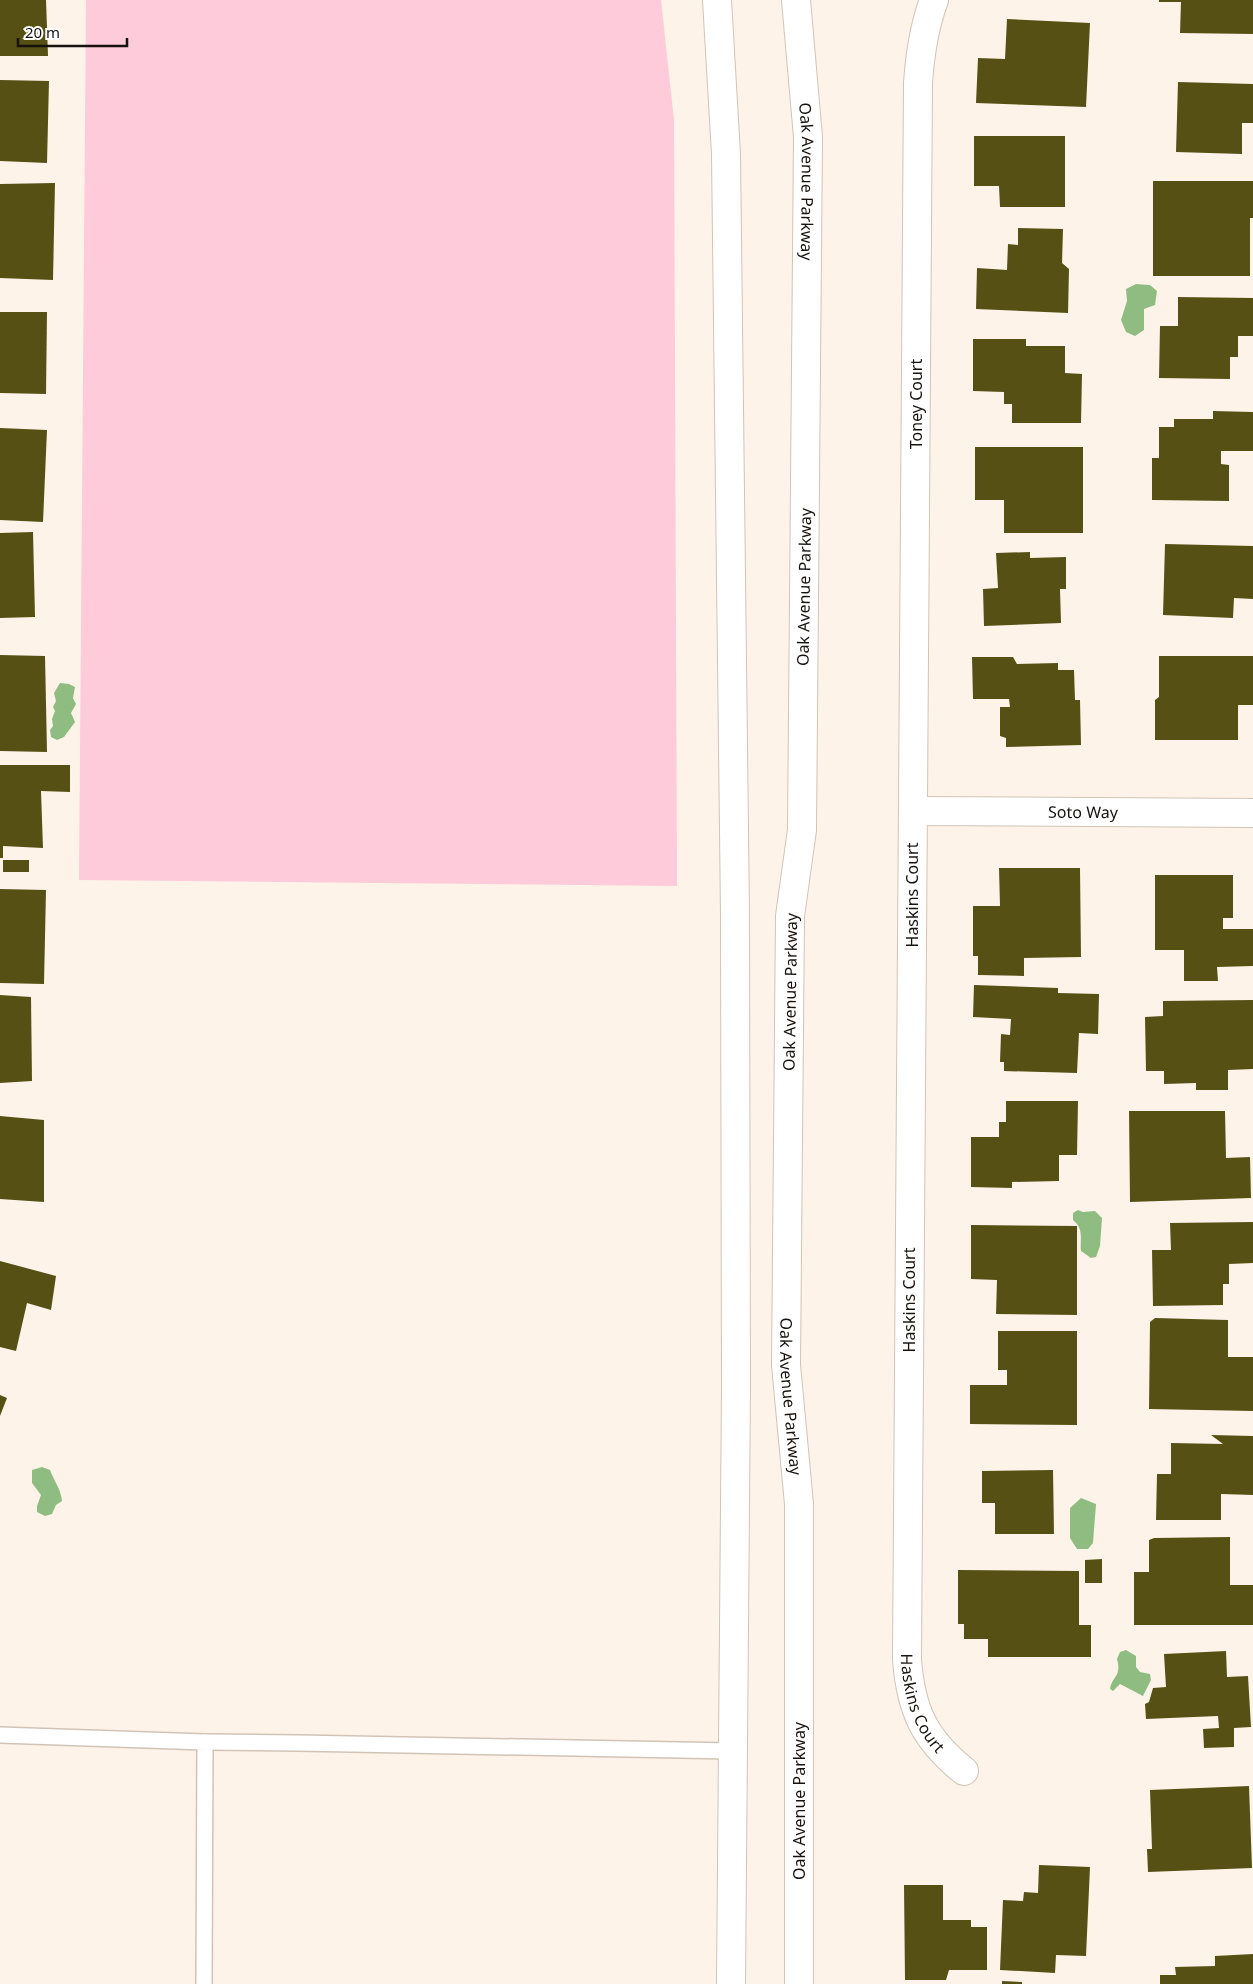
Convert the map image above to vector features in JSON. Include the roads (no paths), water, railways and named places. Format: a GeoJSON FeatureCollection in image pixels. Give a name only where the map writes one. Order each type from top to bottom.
{"type":"FeatureCollection","features":[{"type":"Feature","properties":{"kind":"street"},"geometry":{"type":"LineString","coordinates":[[718,0],[726,154],[735,914],[736,1388],[731,1984]]}},
{"type":"Feature","properties":{"kind":"street","name":"Oak Avenue Parkway"},"geometry":{"type":"LineString","coordinates":[[796,0],[808,138],[802,830],[790,916],[786,1366],[799,1504],[799,1984]]}},
{"type":"Feature","properties":{"kind":"street","name":"Toney Court"},"geometry":{"type":"LineString","coordinates":[[913,811],[918,83],[920,51],[927,19],[934,0]]}},
{"type":"Feature","properties":{"kind":"street","name":"Soto Way"},"geometry":{"type":"LineString","coordinates":[[913,811],[1253,813]]}},
{"type":"Feature","properties":{"kind":"street","name":"Haskins Court"},"geometry":{"type":"LineString","coordinates":[[913,811],[907,1660],[909,1688],[918,1714],[931,1738],[949,1759],[964,1771]]}},
{"type":"Feature","properties":{"kind":"lane"},"geometry":{"type":"LineString","coordinates":[[0,1735],[205,1742],[732,1751]]}},
{"type":"Feature","properties":{"kind":"lane"},"geometry":{"type":"LineString","coordinates":[[204,1984],[205,1742]]}}]}
